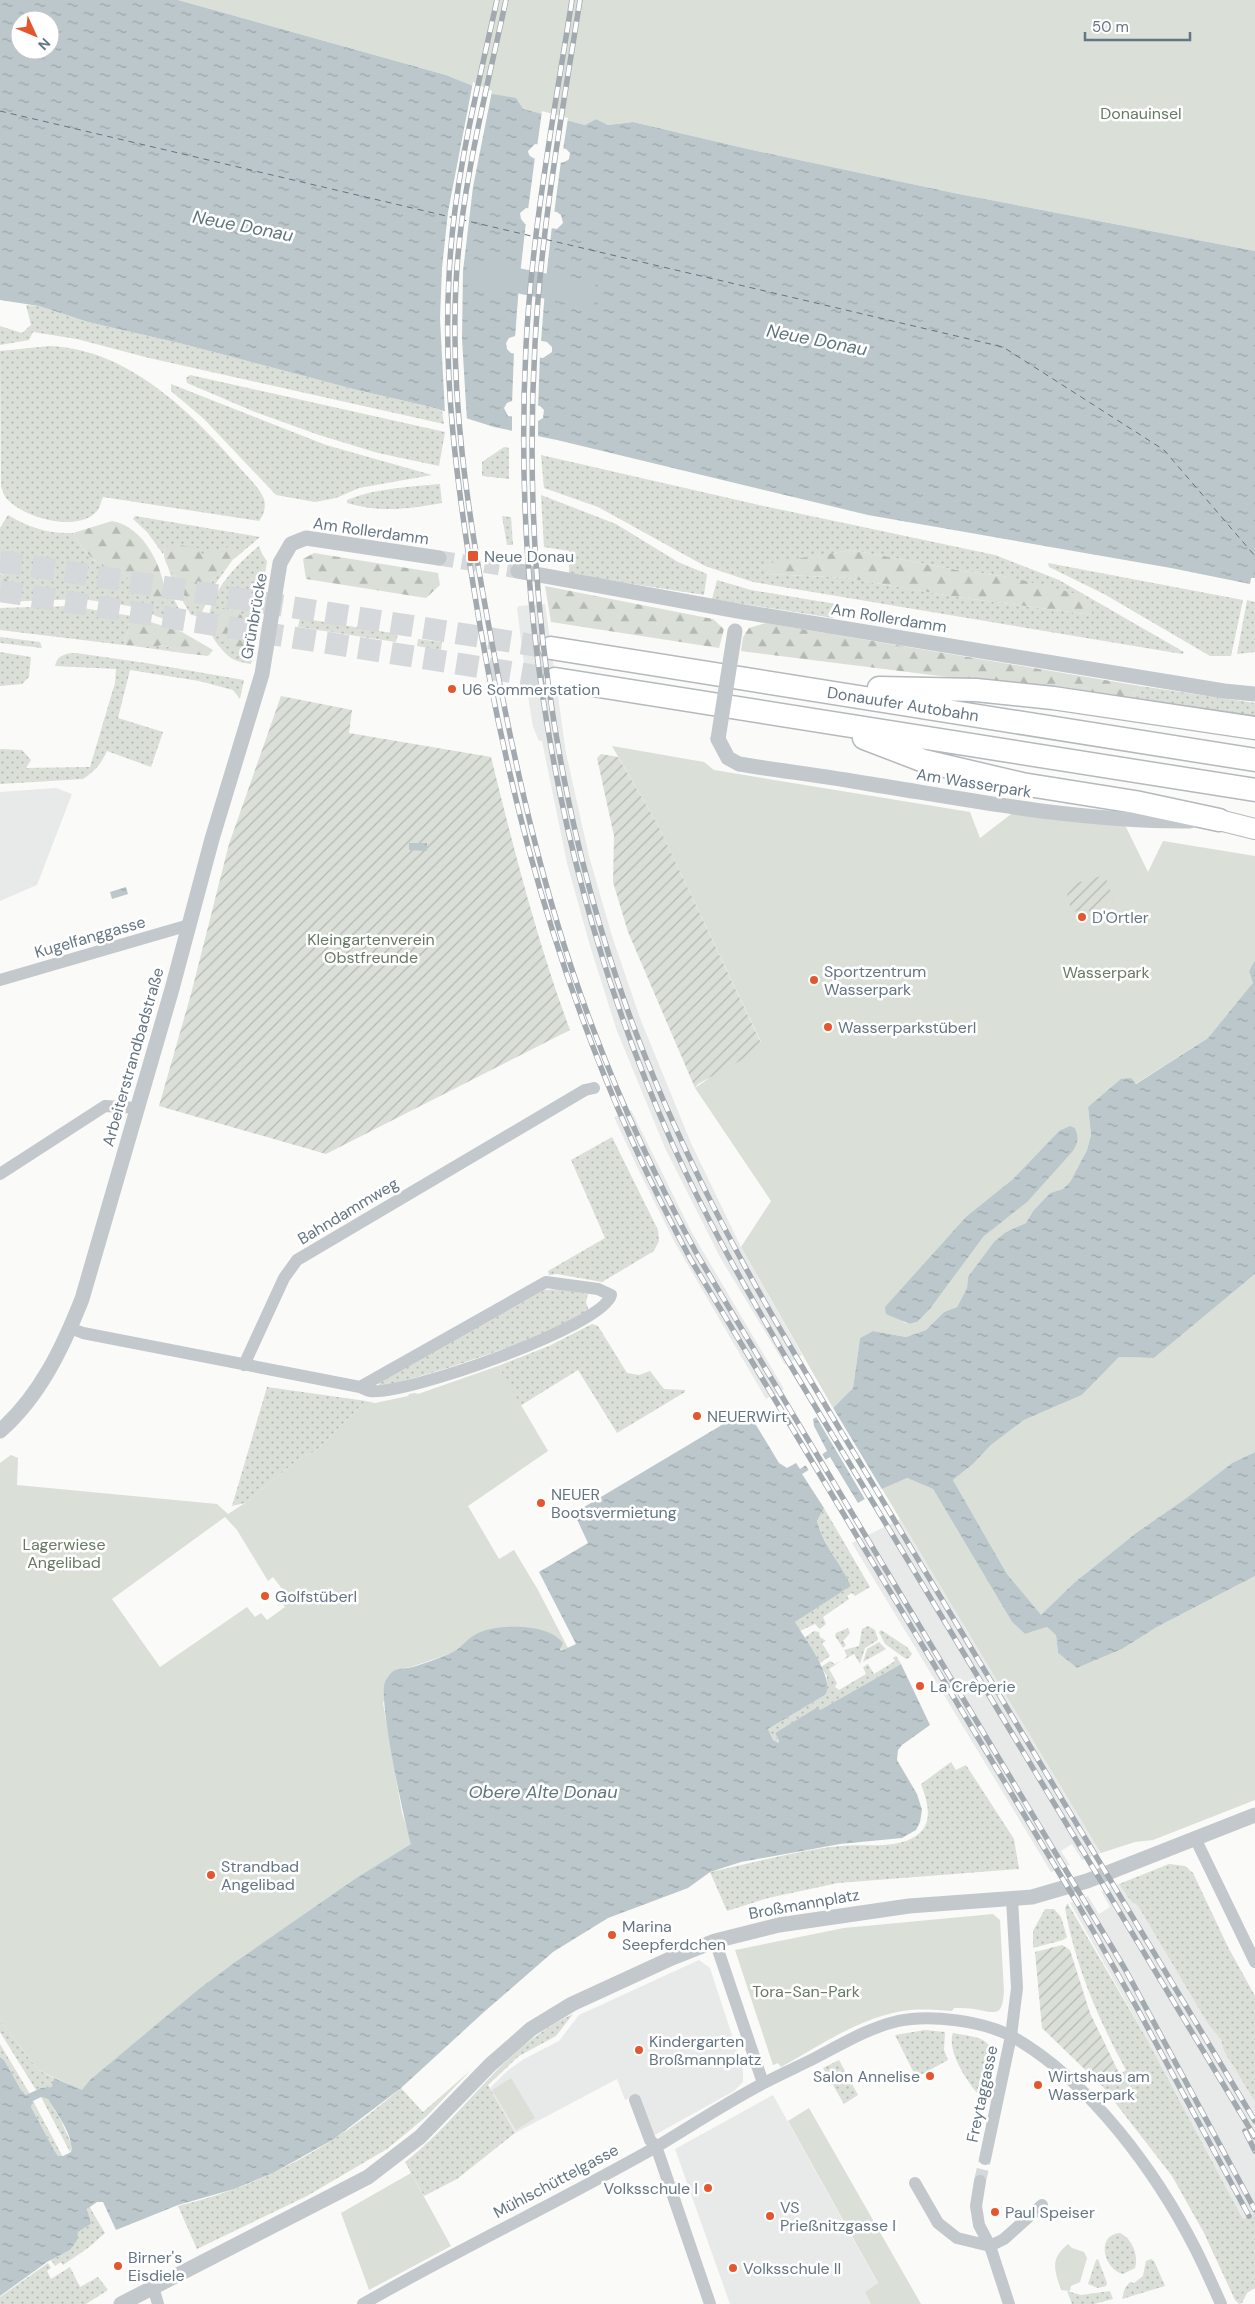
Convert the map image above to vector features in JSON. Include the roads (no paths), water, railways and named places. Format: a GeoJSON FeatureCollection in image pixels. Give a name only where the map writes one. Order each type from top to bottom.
{"type":"FeatureCollection","features":[{"type":"Feature","properties":{"kind":"highway","name":"Donauufer Autobahn"},"geometry":{"type":"LineString","coordinates":[[551,648],[1255,760]]}},
{"type":"Feature","properties":{"kind":"highway","name":"Donauufer Autobahn"},"geometry":{"type":"LineString","coordinates":[[555,679],[1255,790]]}},
{"type":"Feature","properties":{"kind":"highway"},"geometry":{"type":"LineString","coordinates":[[793,687],[976,690],[1129,708],[1255,728]]}},
{"type":"Feature","properties":{"kind":"highway"},"geometry":{"type":"LineString","coordinates":[[823,722],[924,761],[1022,784],[1135,802],[1219,820]]}},
{"type":"Feature","properties":{"kind":"main road"},"geometry":{"type":"LineString","coordinates":[[1219,820],[1255,829]]}},
{"type":"Feature","properties":{"kind":"street","name":"Am Rollerdamm"},"geometry":{"type":"LineString","coordinates":[[280,563],[291,544],[306,538],[438,558]]}},
{"type":"Feature","properties":{"kind":"street","name":"Grünbrücke"},"geometry":{"type":"LineString","coordinates":[[262,674],[280,563]]}},
{"type":"Feature","properties":{"kind":"street","name":"Am Rollerdamm"},"geometry":{"type":"LineString","coordinates":[[518,571],[738,611],[1214,689],[1255,694]]}},
{"type":"Feature","properties":{"kind":"street","name":"Am Wasserpark"},"geometry":{"type":"LineString","coordinates":[[738,611],[718,738],[728,758],[739,764],[868,783],[1000,806],[1124,821],[1219,820]]}},
{"type":"Feature","properties":{"kind":"street","name":"Arbeiterstrandbadstraße"},"geometry":{"type":"LineString","coordinates":[[0,1431],[27,1404],[44,1380],[82,1299],[262,674]]}},
{"type":"Feature","properties":{"kind":"street","name":"Kugelfanggasse"},"geometry":{"type":"LineString","coordinates":[[0,980],[189,925]]}},
{"type":"Feature","properties":{"kind":"street","name":"Bahndammweg"},"geometry":{"type":"LineString","coordinates":[[244,1365],[284,1278],[297,1260],[585,1090],[594,1088]]}},
{"type":"Feature","properties":{"kind":"street"},"geometry":{"type":"LineString","coordinates":[[0,1174],[105,1106],[137,1108]]}},
{"type":"Feature","properties":{"kind":"street"},"geometry":{"type":"LineString","coordinates":[[70,1328],[83,1333],[360,1387],[371,1392],[399,1388],[497,1358],[547,1338],[605,1305],[610,1301],[611,1295],[598,1289],[546,1282],[360,1387]]}},
{"type":"Feature","properties":{"kind":"street","name":"Broßmannplatz"},"geometry":{"type":"LineString","coordinates":[[121,2304],[307,2210],[378,2170],[420,2137],[507,2048],[550,2017],[672,1958],[715,1941],[779,1925],[852,1913],[1032,1897],[1087,1881],[1255,1815]]}},
{"type":"Feature","properties":{"kind":"street"},"geometry":{"type":"LineString","coordinates":[[1195,1838],[1255,1962]]}},
{"type":"Feature","properties":{"kind":"street"},"geometry":{"type":"LineString","coordinates":[[1007,1899],[1017,1988],[1011,2036]]}},
{"type":"Feature","properties":{"kind":"street"},"geometry":{"type":"LineString","coordinates":[[715,1941],[763,2084],[861,2034],[896,2022],[924,2018],[975,2024],[1011,2036],[1041,2056],[1088,2095],[1125,2138],[1164,2193],[1197,2250],[1221,2304]]}},
{"type":"Feature","properties":{"kind":"street","name":"Freytaggasse"},"geometry":{"type":"LineString","coordinates":[[984,2159],[1011,2036]]}},
{"type":"Feature","properties":{"kind":"street","name":"Mühlschüttelgasse"},"geometry":{"type":"LineString","coordinates":[[362,2304],[656,2146],[763,2084]]}},
{"type":"Feature","properties":{"kind":"street"},"geometry":{"type":"LineString","coordinates":[[635,2100],[650,2140],[656,2146],[710,2304]]}},
{"type":"Feature","properties":{"kind":"street"},"geometry":{"type":"LineString","coordinates":[[980,2181],[976,2206],[979,2225],[990,2246],[1009,2304]]}},
{"type":"Feature","properties":{"kind":"street"},"geometry":{"type":"LineString","coordinates":[[915,2182],[938,2223],[957,2238],[990,2246],[1004,2239],[1042,2205]]}},
{"type":"Feature","properties":{"kind":"street"},"geometry":{"type":"LineString","coordinates":[[153,2287],[158,2304]]}},
{"type":"Feature","properties":{"kind":"water","name":"Neue Donau"},"geometry":{"type":"Polygon","coordinates":[[[0,0],[178,0],[446,75],[493,94],[516,98],[523,109],[585,125],[596,119],[608,125],[633,122],[748,149],[954,193],[1255,251],[1255,578],[1251,578],[1250,584],[1171,568],[868,515],[557,440],[494,427],[431,407],[88,322],[39,306],[0,300],[0,0]],[[535,144],[528,151],[532,158],[549,163],[566,161],[569,159],[570,153],[566,149],[535,144]],[[526,208],[520,213],[521,219],[525,224],[557,229],[563,223],[561,215],[557,212],[526,208]],[[518,272],[512,279],[516,286],[520,288],[545,292],[552,288],[553,284],[549,278],[518,272]],[[515,336],[509,338],[506,343],[507,349],[511,353],[543,358],[552,352],[552,347],[547,342],[515,336]],[[512,401],[507,403],[504,408],[508,416],[538,421],[543,418],[544,410],[540,406],[512,401]]]}},
{"type":"Feature","properties":{"kind":"water"},"geometry":{"type":"Polygon","coordinates":[[[409,843],[427,843],[427,851],[409,850],[409,843]]]}},
{"type":"Feature","properties":{"kind":"water"},"geometry":{"type":"Polygon","coordinates":[[[126,887],[128,894],[112,899],[110,892],[126,887]]]}},
{"type":"Feature","properties":{"kind":"water","name":"Obere Alte Donau"},"geometry":{"type":"Polygon","coordinates":[[[1255,960],[1255,1274],[1154,1358],[1119,1357],[1082,1395],[1024,1420],[991,1445],[973,1464],[953,1480],[1007,1574],[1041,1615],[1075,1582],[1136,1533],[1232,1463],[1255,1452],[1255,1576],[1157,1627],[1122,1649],[1077,1668],[1058,1653],[1056,1635],[1047,1627],[1025,1634],[1012,1622],[933,1489],[907,1478],[882,1489],[858,1503],[830,1457],[802,1474],[824,1508],[817,1521],[820,1530],[851,1586],[795,1622],[823,1669],[827,1688],[825,1695],[768,1729],[773,1740],[778,1743],[779,1741],[775,1733],[818,1707],[820,1710],[901,1664],[930,1725],[898,1750],[897,1760],[917,1794],[922,1810],[920,1822],[916,1830],[902,1838],[840,1844],[741,1862],[710,1872],[688,1888],[608,1918],[553,1952],[401,2088],[334,2139],[273,2173],[234,2189],[178,2205],[116,2230],[103,2202],[97,2202],[87,2209],[91,2224],[78,2232],[77,2240],[70,2250],[47,2262],[0,2296],[0,2057],[4,2060],[21,2090],[26,2095],[41,2088],[52,2087],[54,2078],[82,2090],[90,2080],[199,1989],[355,1879],[411,1844],[398,1787],[385,1712],[385,1682],[391,1673],[449,1654],[476,1634],[489,1629],[524,1627],[547,1632],[556,1636],[563,1643],[561,1651],[576,1644],[539,1572],[588,1543],[574,1513],[747,1410],[779,1463],[787,1468],[796,1463],[800,1469],[827,1451],[814,1426],[813,1419],[833,1408],[853,1388],[860,1338],[873,1331],[906,1337],[926,1330],[944,1312],[957,1307],[967,1288],[968,1277],[994,1242],[1006,1232],[1026,1223],[1033,1211],[1050,1193],[1063,1189],[1070,1182],[1087,1150],[1091,1135],[1088,1107],[1121,1079],[1131,1078],[1136,1084],[1208,1038],[1253,983],[1249,971],[1255,960]],[[41,2097],[33,2101],[31,2107],[54,2150],[58,2156],[63,2156],[71,2152],[70,2139],[64,2124],[48,2099],[41,2097]]]}},
{"type":"Feature","properties":{"kind":"water"},"geometry":{"type":"Polygon","coordinates":[[[1070,1126],[1075,1128],[1077,1134],[1077,1143],[1073,1151],[1027,1202],[984,1236],[930,1309],[917,1322],[910,1324],[886,1314],[885,1307],[966,1217],[1013,1179],[1059,1131],[1070,1126]]]}},
{"type":"Feature","properties":{"kind":"waterway","name":"Neue Donau"},"geometry":{"type":"LineString","coordinates":[[478,273],[586,294]]}},
{"type":"Feature","properties":{"kind":"tunnel"},"geometry":{"type":"LineString","coordinates":[[439,558],[518,571]]}},
{"type":"Feature","properties":{"kind":"tunnel"},"geometry":{"type":"LineString","coordinates":[[0,561],[551,648]]}},
{"type":"Feature","properties":{"kind":"tunnel"},"geometry":{"type":"LineString","coordinates":[[0,591],[555,679]]}},
{"type":"Feature","properties":{"kind":"tunnel"},"geometry":{"type":"LineString","coordinates":[[980,2181],[985,2159]]}},
{"type":"Feature","properties":{"kind":"railway"},"geometry":{"type":"LineString","coordinates":[[497,0],[467,137],[451,242],[448,354],[453,431],[473,584],[507,760],[528,846],[553,931],[581,1015],[613,1098],[650,1179],[691,1260],[1076,1901],[1137,2008],[1249,2216]]}},
{"type":"Feature","properties":{"kind":"railway"},"geometry":{"type":"LineString","coordinates":[[506,0],[475,140],[463,211],[456,283],[455,326],[458,412],[474,542],[509,729],[545,882],[576,982],[605,1060],[629,1117],[655,1173],[698,1256],[1125,1969],[1255,2210]]}},
{"type":"Feature","properties":{"kind":"railway"},"geometry":{"type":"LineString","coordinates":[[572,0],[544,172],[529,303],[526,346],[524,449],[527,551],[537,652],[552,753],[573,853],[600,951],[633,1048],[672,1143],[742,1282],[1255,2137]]}},
{"type":"Feature","properties":{"kind":"railway"},"geometry":{"type":"LineString","coordinates":[[580,0],[553,172],[538,301],[532,429],[533,514],[548,684],[562,768],[580,851],[602,933],[646,1059],[684,1147],[750,1275],[797,1358],[1255,2121]]}},
{"type":"Feature","properties":{"kind":"railway"},"geometry":{"type":"LineString","coordinates":[[1245,2131],[1255,2151]]}},
{"type":"Feature","properties":{"kind":"place","name":"Neue Donau"},"geometry":{"type":"Point","coordinates":[473,556]}},
{"type":"Feature","properties":{"kind":"place","name":"U6 Sommerstation"},"geometry":{"type":"Point","coordinates":[452,689]}},
{"type":"Feature","properties":{"kind":"place","name":"D'Ortler"},"geometry":{"type":"Point","coordinates":[1082,917]}},
{"type":"Feature","properties":{"kind":"place","name":"Sportzentrum Wasserpark"},"geometry":{"type":"Point","coordinates":[814,980]}},
{"type":"Feature","properties":{"kind":"place","name":"Wasserparkstüberl"},"geometry":{"type":"Point","coordinates":[828,1027]}},
{"type":"Feature","properties":{"kind":"place","name":"NEUERWirt"},"geometry":{"type":"Point","coordinates":[697,1416]}},
{"type":"Feature","properties":{"kind":"place","name":"NEUER Bootsvermietung"},"geometry":{"type":"Point","coordinates":[541,1503]}},
{"type":"Feature","properties":{"kind":"place","name":"Golfstüberl"},"geometry":{"type":"Point","coordinates":[265,1596]}},
{"type":"Feature","properties":{"kind":"place","name":"La Crêperie"},"geometry":{"type":"Point","coordinates":[920,1686]}},
{"type":"Feature","properties":{"kind":"place","name":"Strandbad Angelibad"},"geometry":{"type":"Point","coordinates":[211,1875]}},
{"type":"Feature","properties":{"kind":"place","name":"Marina Seepferdchen"},"geometry":{"type":"Point","coordinates":[612,1935]}},
{"type":"Feature","properties":{"kind":"place","name":"Kindergarten Broßmannplatz"},"geometry":{"type":"Point","coordinates":[639,2050]}},
{"type":"Feature","properties":{"kind":"place","name":"Salon Annelise"},"geometry":{"type":"Point","coordinates":[930,2076]}},
{"type":"Feature","properties":{"kind":"place","name":"Wirtshaus am Wasserpark"},"geometry":{"type":"Point","coordinates":[1038,2085]}},
{"type":"Feature","properties":{"kind":"place","name":"Volksschule I"},"geometry":{"type":"Point","coordinates":[708,2188]}},
{"type":"Feature","properties":{"kind":"place","name":"Paul Speiser"},"geometry":{"type":"Point","coordinates":[995,2212]}},
{"type":"Feature","properties":{"kind":"place","name":"VS Prießnitzgasse I"},"geometry":{"type":"Point","coordinates":[770,2216]}},
{"type":"Feature","properties":{"kind":"place","name":"Birner's Eisdiele"},"geometry":{"type":"Point","coordinates":[118,2266]}},
{"type":"Feature","properties":{"kind":"place","name":"Volksschule II"},"geometry":{"type":"Point","coordinates":[733,2268]}},
{"type":"Feature","properties":{"kind":"park label","name":"Donauinsel"},"geometry":{"type":"Point","coordinates":[1141,113]}},
{"type":"Feature","properties":{"kind":"park label","name":"Kleingartenverein Obstfreunde"},"geometry":{"type":"Point","coordinates":[371,948]}},
{"type":"Feature","properties":{"kind":"park label","name":"Wasserpark"},"geometry":{"type":"Point","coordinates":[1106,972]}},
{"type":"Feature","properties":{"kind":"park label","name":"Lagerwiese Angelibad"},"geometry":{"type":"Point","coordinates":[64,1553]}},
{"type":"Feature","properties":{"kind":"park label","name":"Tora-San-Park"},"geometry":{"type":"Point","coordinates":[806,1991]}}]}
